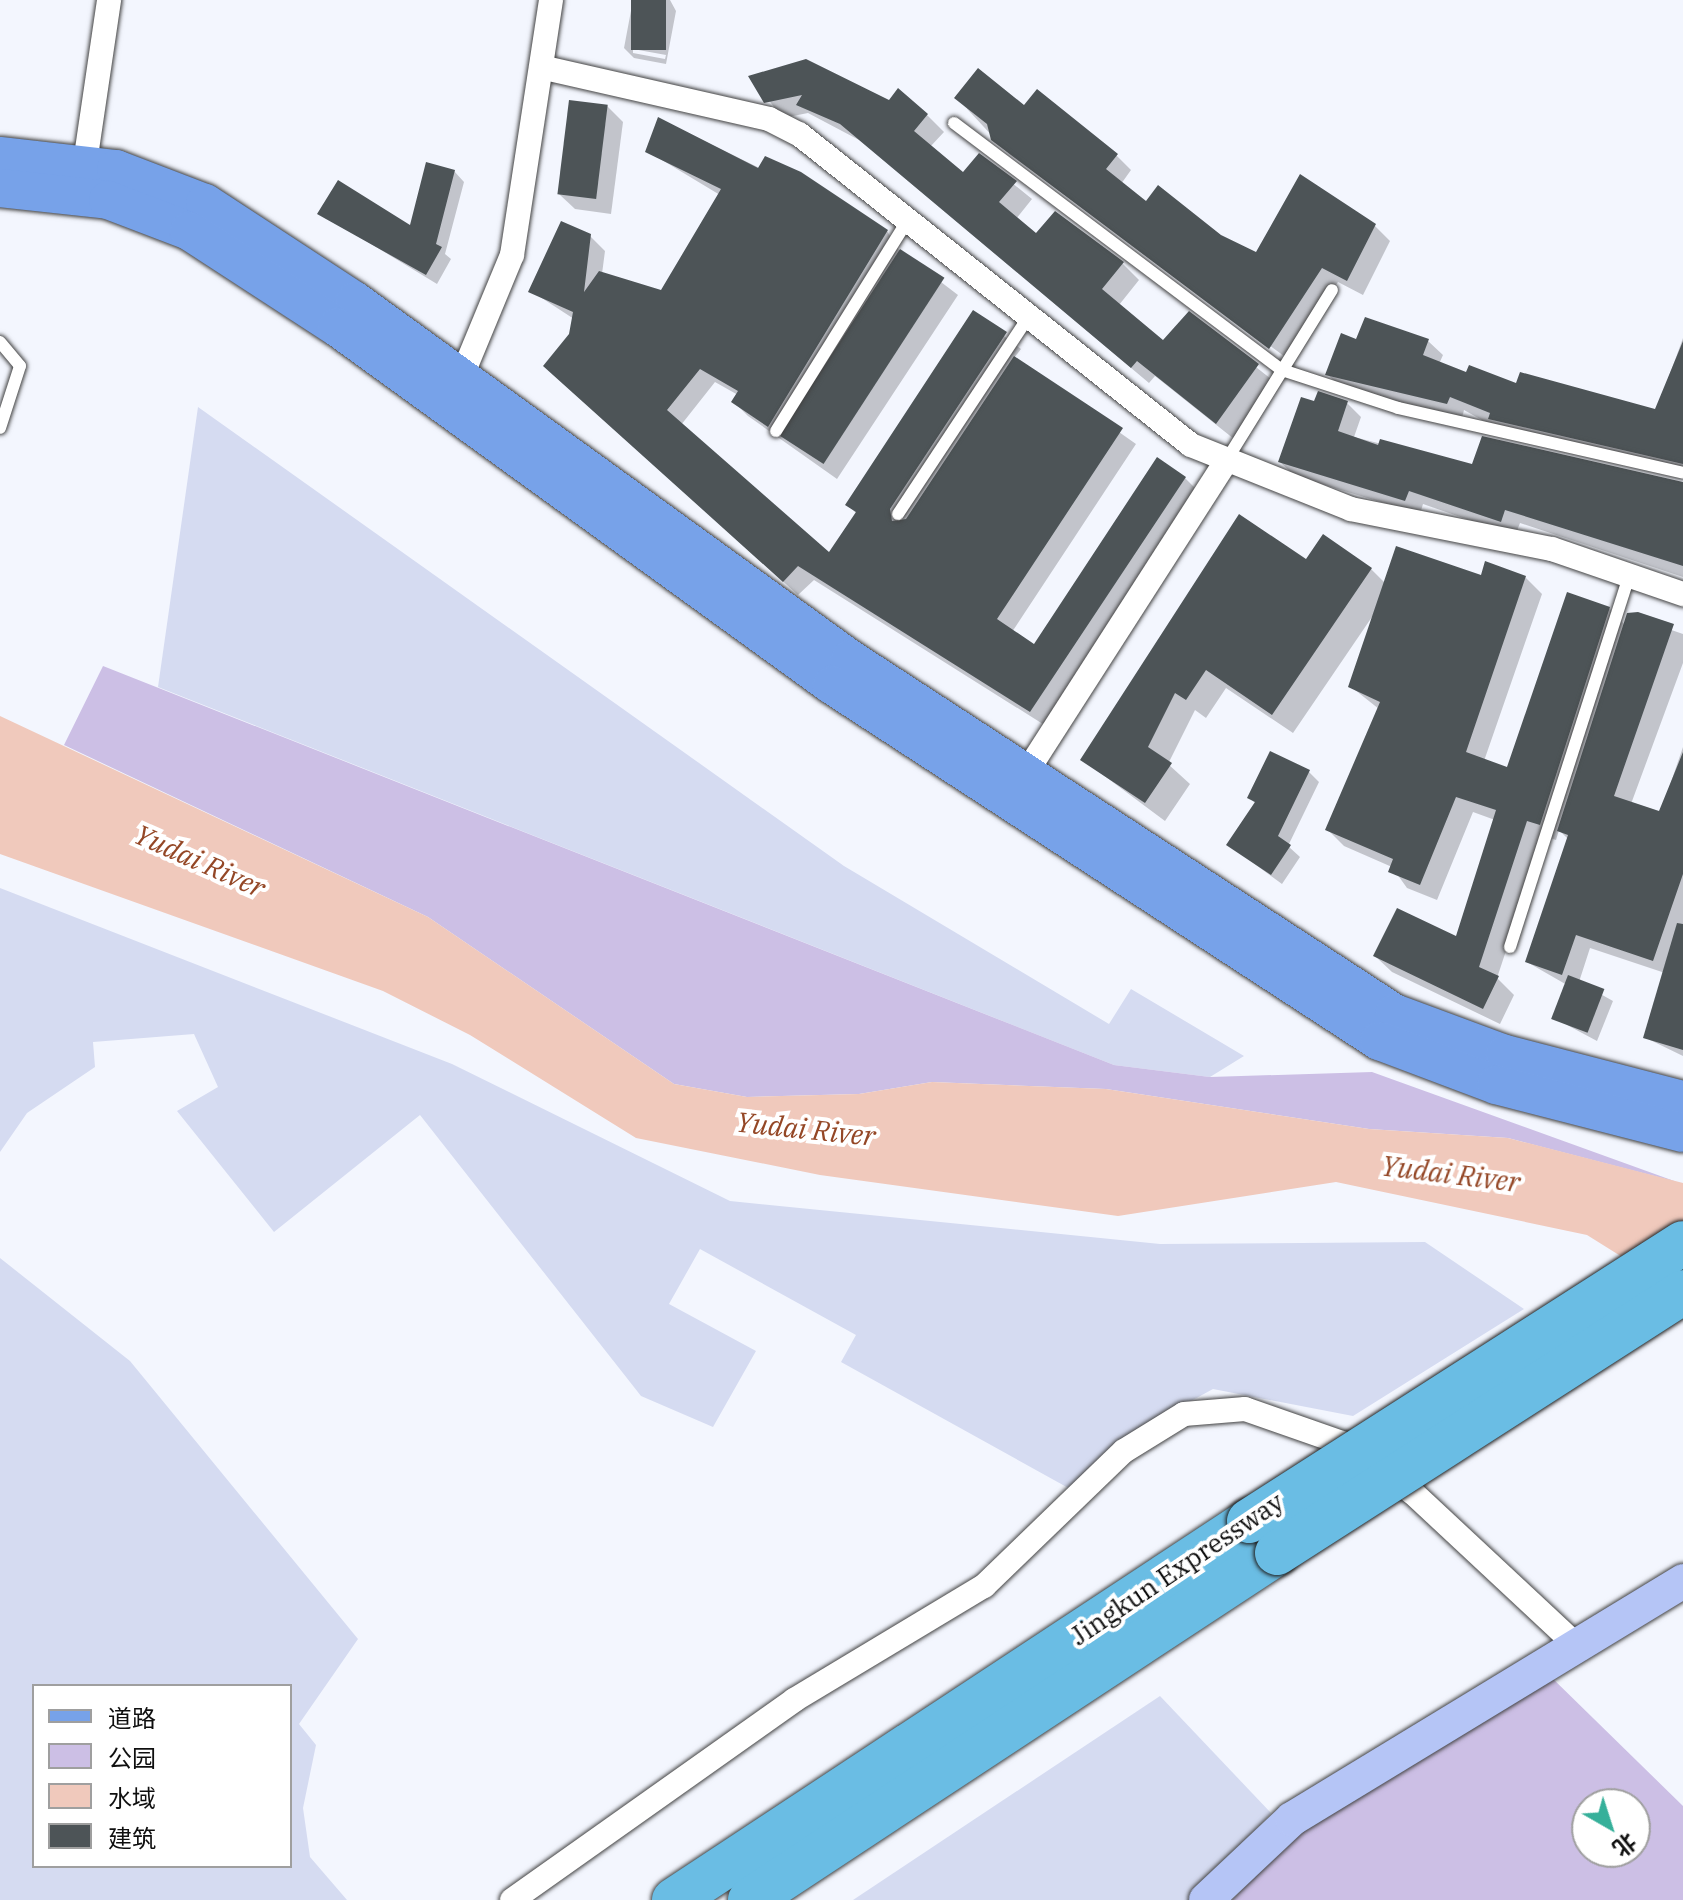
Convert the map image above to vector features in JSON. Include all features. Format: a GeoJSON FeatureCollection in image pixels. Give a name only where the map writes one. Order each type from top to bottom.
{"type":"FeatureCollection","features":[{"type":"Feature","properties":{"kind":"highway","name":"Jingkun Expressway"},"geometry":{"type":"LineString","coordinates":[[750,1900],[1683,1243]]}},
{"type":"Feature","properties":{"kind":"highway","name":"Jingkun Expressway"},"geometry":{"type":"LineString","coordinates":[[674,1900],[1263,1537],[1683,1292]]}},
{"type":"Feature","properties":{"kind":"main road"},"geometry":{"type":"LineString","coordinates":[[0,156],[85,163],[153,179],[205,203],[461,378],[776,607],[1394,1013],[1505,1054],[1683,1100]]}},
{"type":"Feature","properties":{"kind":"main road"},"geometry":{"type":"LineString","coordinates":[[0,188],[108,200],[202,239],[337,327],[832,685],[1379,1041],[1496,1085],[1683,1133]]}},
{"type":"Feature","properties":{"kind":"street"},"geometry":{"type":"LineString","coordinates":[[85,163],[109,0]]}},
{"type":"Feature","properties":{"kind":"street"},"geometry":{"type":"LineString","coordinates":[[461,378],[512,255],[545,68],[551,0]]}},
{"type":"Feature","properties":{"kind":"street"},"geometry":{"type":"LineString","coordinates":[[545,68],[769,119],[820,148],[1191,445],[1351,509],[1552,549],[1683,594]]}},
{"type":"Feature","properties":{"kind":"street"},"geometry":{"type":"LineString","coordinates":[[1026,773],[1226,461]]}},
{"type":"Feature","properties":{"kind":"street"},"geometry":{"type":"LineString","coordinates":[[519,1898],[794,1700],[984,1586],[1124,1451],[1184,1414],[1245,1409],[1342,1443],[1413,1493],[1576,1645]]}},
{"type":"Feature","properties":{"kind":"street"},"geometry":{"type":"LineString","coordinates":[[1206,1900],[1292,1819],[1683,1581]]}},
{"type":"Feature","properties":{"kind":"lane"},"geometry":{"type":"LineString","coordinates":[[954,123],[1282,370],[1398,408],[1683,473]]}},
{"type":"Feature","properties":{"kind":"lane"},"geometry":{"type":"LineString","coordinates":[[776,431],[909,218]]}},
{"type":"Feature","properties":{"kind":"lane"},"geometry":{"type":"LineString","coordinates":[[1226,461],[1332,290]]}},
{"type":"Feature","properties":{"kind":"lane"},"geometry":{"type":"LineString","coordinates":[[898,514],[1029,316]]}},
{"type":"Feature","properties":{"kind":"lane"},"geometry":{"type":"LineString","coordinates":[[0,342],[20,366],[0,428]]}},
{"type":"Feature","properties":{"kind":"lane"},"geometry":{"type":"LineString","coordinates":[[1510,947],[1629,576]]}},
{"type":"Feature","properties":{"kind":"shaded area"},"geometry":{"type":"Polygon","coordinates":[[[198,407],[844,866],[1109,1024],[1131,989],[1244,1056],[1210,1077],[1114,1065],[158,687],[198,407]]]}},
{"type":"Feature","properties":{"kind":"shaded area"},"geometry":{"type":"Polygon","coordinates":[[[0,888],[452,1064],[730,1201],[1160,1244],[1425,1242],[1524,1309],[1353,1416],[1213,1389],[1134,1432],[1072,1490],[841,1362],[856,1335],[700,1249],[669,1304],[756,1351],[713,1427],[641,1396],[420,1115],[274,1232],[177,1111],[218,1087],[194,1034],[93,1042],[95,1067],[27,1113],[0,1152],[0,888]]]}},
{"type":"Feature","properties":{"kind":"shaded area"},"geometry":{"type":"Polygon","coordinates":[[[0,1258],[130,1361],[358,1639],[299,1724],[316,1745],[303,1808],[310,1857],[347,1900],[0,1900],[0,1258]]]}},
{"type":"Feature","properties":{"kind":"shaded area"},"geometry":{"type":"Polygon","coordinates":[[[1160,1696],[1271,1813],[1191,1900],[853,1900],[1160,1696]]]}},
{"type":"Feature","properties":{"kind":"green space"},"geometry":{"type":"Polygon","coordinates":[[[103,666],[1114,1065],[1210,1077],[1372,1072],[1677,1182],[1508,1138],[1369,1129],[1106,1089],[932,1082],[859,1094],[747,1097],[674,1084],[428,917],[64,745],[103,666]]]}},
{"type":"Feature","properties":{"kind":"green space"},"geometry":{"type":"Polygon","coordinates":[[[1548,1674],[1683,1806],[1683,1900],[1232,1900],[1292,1839],[1548,1674]]]}},
{"type":"Feature","properties":{"kind":"water","name":"Yudai River"},"geometry":{"type":"Polygon","coordinates":[[[0,716],[428,917],[674,1084],[747,1097],[859,1094],[932,1082],[1106,1089],[1369,1129],[1508,1138],[1683,1183],[1683,1295],[1587,1235],[1336,1182],[1118,1216],[820,1175],[636,1138],[470,1035],[383,991],[0,854],[0,716]]]}},
{"type":"Feature","properties":{"kind":"building"},"geometry":{"type":"Polygon","coordinates":[[[631,0],[666,0],[666,50],[631,50],[631,0]]]}},
{"type":"Feature","properties":{"kind":"building"},"geometry":{"type":"Polygon","coordinates":[[[806,59],[889,100],[898,88],[928,114],[914,131],[963,172],[979,153],[1017,181],[999,202],[1036,233],[1055,211],[1124,262],[1102,289],[1163,340],[1189,311],[1259,364],[1216,424],[1137,361],[1131,368],[840,124],[796,105],[802,95],[764,103],[748,76],[806,59]]]}},
{"type":"Feature","properties":{"kind":"building"},"geometry":{"type":"Polygon","coordinates":[[[978,68],[1024,105],[1037,89],[1118,154],[1106,169],[1146,201],[1158,185],[1221,235],[1256,252],[1300,174],[1376,224],[1347,281],[1322,268],[1269,349],[991,140],[987,124],[954,98],[978,68]]]}},
{"type":"Feature","properties":{"kind":"building"},"geometry":{"type":"Polygon","coordinates":[[[569,100],[608,105],[596,199],[557,194],[569,100]]]}},
{"type":"Feature","properties":{"kind":"building"},"geometry":{"type":"Polygon","coordinates":[[[658,117],[758,168],[765,156],[801,172],[888,230],[768,427],[731,402],[738,391],[700,369],[667,410],[829,552],[856,512],[845,505],[973,310],[1007,332],[890,509],[892,521],[906,519],[1014,356],[1123,428],[997,619],[1034,644],[1157,457],[1186,477],[1030,712],[798,566],[783,582],[543,366],[569,334],[573,312],[528,292],[561,221],[591,234],[584,292],[599,271],[661,290],[721,189],[645,152],[658,117]]]}},
{"type":"Feature","properties":{"kind":"building"},"geometry":{"type":"Polygon","coordinates":[[[426,162],[455,170],[436,244],[442,247],[426,275],[317,214],[338,180],[410,225],[426,162]]]}},
{"type":"Feature","properties":{"kind":"building"},"geometry":{"type":"Polygon","coordinates":[[[900,249],[944,278],[824,464],[779,435],[900,249]]]}},
{"type":"Feature","properties":{"kind":"building"},"geometry":{"type":"Polygon","coordinates":[[[1365,317],[1429,339],[1423,355],[1466,372],[1469,365],[1516,383],[1520,372],[1655,409],[1683,341],[1683,464],[1488,419],[1490,413],[1450,397],[1447,404],[1325,375],[1341,333],[1356,339],[1365,317]]]}},
{"type":"Feature","properties":{"kind":"building"},"geometry":{"type":"Polygon","coordinates":[[[1318,391],[1348,401],[1338,431],[1378,445],[1380,439],[1472,464],[1482,436],[1683,482],[1683,566],[1505,510],[1501,522],[1409,491],[1405,501],[1278,462],[1301,397],[1314,401],[1318,391]]]}},
{"type":"Feature","properties":{"kind":"building"},"geometry":{"type":"Polygon","coordinates":[[[1239,514],[1306,559],[1323,534],[1372,568],[1272,715],[1206,670],[1186,700],[1175,693],[1148,747],[1172,763],[1145,803],[1080,760],[1239,514]]]}},
{"type":"Feature","properties":{"kind":"building"},"geometry":{"type":"Polygon","coordinates":[[[1396,546],[1481,575],[1485,561],[1526,576],[1466,752],[1507,767],[1567,592],[1610,607],[1540,825],[1527,821],[1479,967],[1499,976],[1483,1009],[1373,956],[1397,908],[1456,936],[1496,810],[1456,797],[1420,885],[1388,872],[1393,859],[1325,830],[1380,702],[1348,687],[1396,546]]]}},
{"type":"Feature","properties":{"kind":"building"},"geometry":{"type":"Polygon","coordinates":[[[1638,612],[1674,624],[1614,796],[1659,811],[1683,752],[1683,874],[1653,961],[1576,935],[1562,975],[1525,962],[1568,835],[1557,831],[1627,613],[1638,612]]]}},
{"type":"Feature","properties":{"kind":"building"},"geometry":{"type":"Polygon","coordinates":[[[1270,751],[1310,770],[1278,836],[1291,845],[1271,875],[1226,845],[1255,802],[1247,798],[1270,751]]]}},
{"type":"Feature","properties":{"kind":"building"},"geometry":{"type":"Polygon","coordinates":[[[1677,923],[1683,924],[1683,1050],[1643,1038],[1677,923]]]}},
{"type":"Feature","properties":{"kind":"building"},"geometry":{"type":"Polygon","coordinates":[[[1568,975],[1604,989],[1588,1033],[1551,1019],[1568,975]]]}}]}
